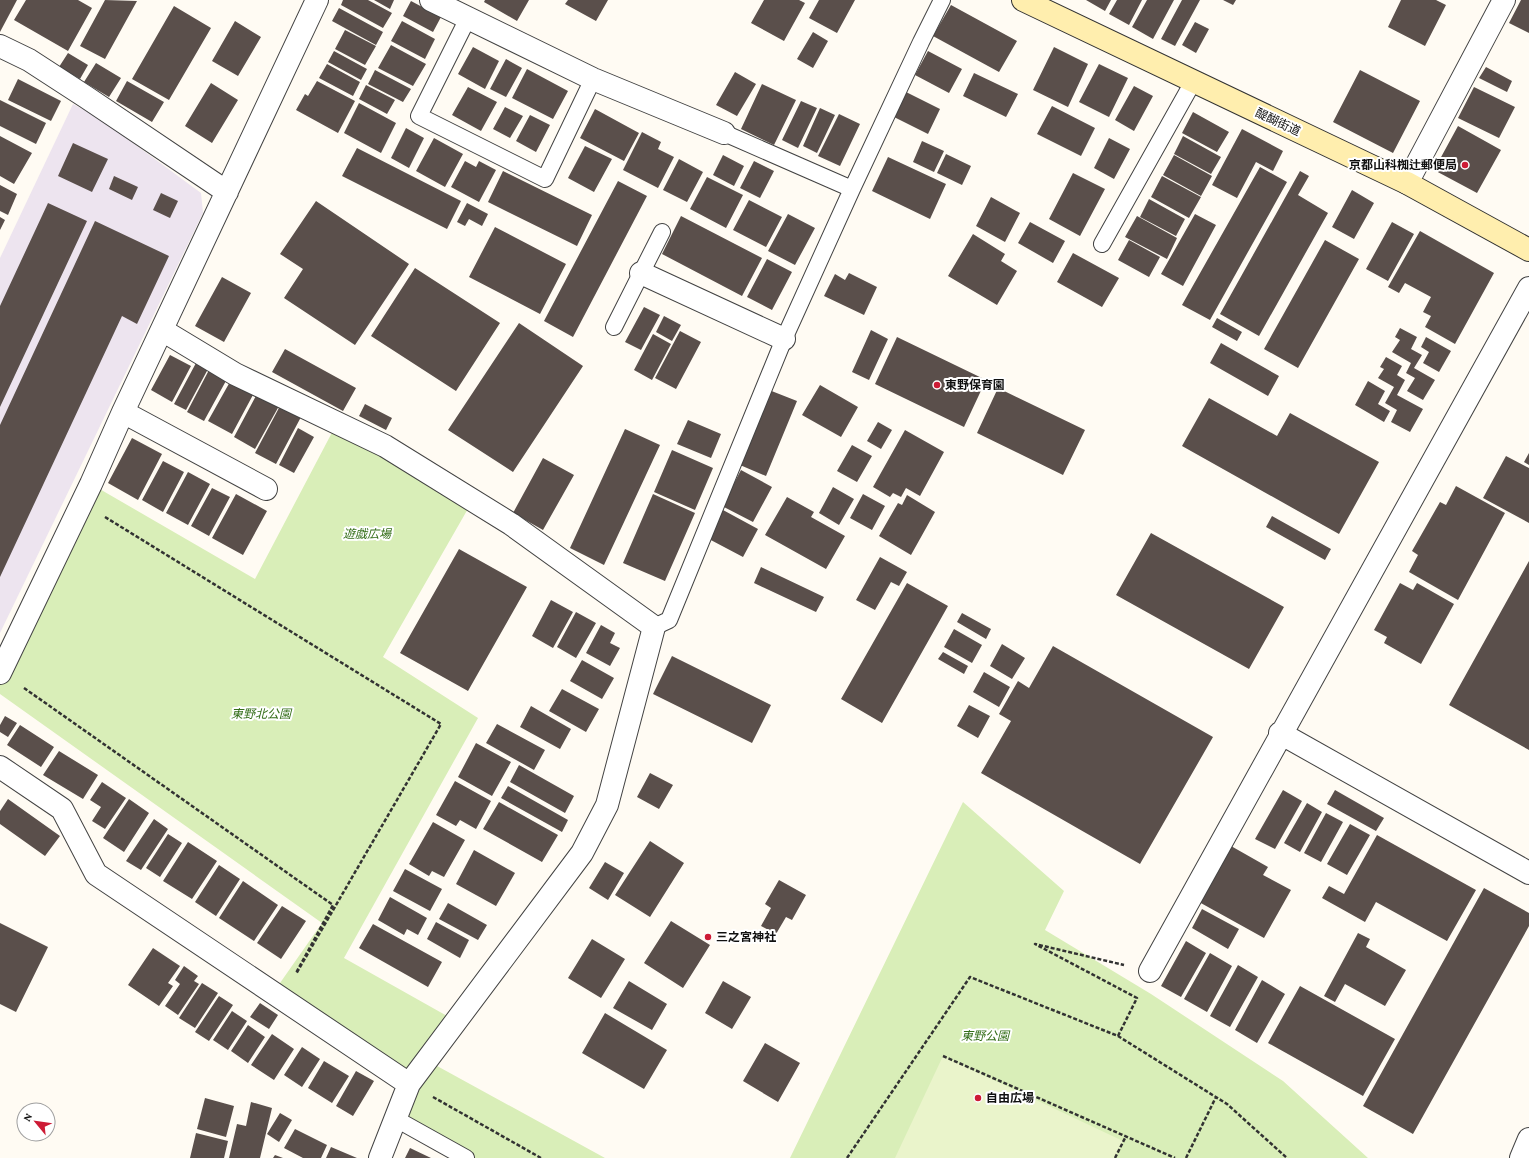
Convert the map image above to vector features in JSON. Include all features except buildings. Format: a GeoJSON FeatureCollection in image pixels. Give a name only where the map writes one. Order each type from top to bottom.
{"type":"FeatureCollection","features":[{"type":"Feature","properties":{"kind":"main road","name":"醍醐街道"},"geometry":{"type":"LineString","coordinates":[[1023,0],[1407,184],[1529,250]]}},
{"type":"Feature","properties":{"kind":"street"},"geometry":{"type":"LineString","coordinates":[[0,672],[82,503],[123,412],[228,192],[317,0]]}},
{"type":"Feature","properties":{"kind":"street"},"geometry":{"type":"LineString","coordinates":[[431,0],[593,79],[724,133]]}},
{"type":"Feature","properties":{"kind":"street"},"geometry":{"type":"LineString","coordinates":[[1407,184],[1504,0]]}},
{"type":"Feature","properties":{"kind":"street"},"geometry":{"type":"LineString","coordinates":[[0,46],[28,60],[86,97],[228,192]]}},
{"type":"Feature","properties":{"kind":"street"},"geometry":{"type":"LineString","coordinates":[[641,274],[784,339]]}},
{"type":"Feature","properties":{"kind":"street"},"geometry":{"type":"LineString","coordinates":[[1150,971],[1280,734],[1529,288]]}},
{"type":"Feature","properties":{"kind":"street"},"geometry":{"type":"LineString","coordinates":[[162,330],[235,374],[385,446],[511,524],[654,627],[607,805],[585,846],[572,866],[409,1084],[380,1158]]}},
{"type":"Feature","properties":{"kind":"street"},"geometry":{"type":"LineString","coordinates":[[123,412],[266,490]]}},
{"type":"Feature","properties":{"kind":"street"},"geometry":{"type":"LineString","coordinates":[[1280,734],[1529,873]]}},
{"type":"Feature","properties":{"kind":"street"},"geometry":{"type":"LineString","coordinates":[[0,767],[62,809],[96,874],[409,1084]]}},
{"type":"Feature","properties":{"kind":"street"},"geometry":{"type":"LineString","coordinates":[[1521,1158],[1529,1139]]}},
{"type":"Feature","properties":{"kind":"lane"},"geometry":{"type":"LineString","coordinates":[[654,627],[669,620],[784,339],[852,189],[942,0]]}},
{"type":"Feature","properties":{"kind":"lane"},"geometry":{"type":"LineString","coordinates":[[468,18],[419,116],[545,179],[593,79]]}},
{"type":"Feature","properties":{"kind":"lane"},"geometry":{"type":"LineString","coordinates":[[1102,244],[1193,82]]}},
{"type":"Feature","properties":{"kind":"lane"},"geometry":{"type":"LineString","coordinates":[[724,133],[852,189]]}},
{"type":"Feature","properties":{"kind":"lane"},"geometry":{"type":"LineString","coordinates":[[614,327],[662,232]]}},
{"type":"Feature","properties":{"kind":"lane"},"geometry":{"type":"LineString","coordinates":[[396,1119],[466,1158]]}},
{"type":"Feature","properties":{"kind":"path"},"geometry":{"type":"LineString","coordinates":[[82,503],[441,724],[282,998]]}},
{"type":"Feature","properties":{"kind":"path"},"geometry":{"type":"LineString","coordinates":[[0,672],[332,905],[282,998]]}},
{"type":"Feature","properties":{"kind":"path"},"geometry":{"type":"LineString","coordinates":[[1118,1036],[1137,998],[1034,944],[1150,971]]}},
{"type":"Feature","properties":{"kind":"path"},"geometry":{"type":"LineString","coordinates":[[847,1158],[970,977],[1118,1036],[1227,1104],[1287,1158]]}},
{"type":"Feature","properties":{"kind":"path"},"geometry":{"type":"LineString","coordinates":[[943,1056],[1175,1158]]}},
{"type":"Feature","properties":{"kind":"path"},"geometry":{"type":"LineString","coordinates":[[409,1084],[541,1158]]}},
{"type":"Feature","properties":{"kind":"path"},"geometry":{"type":"LineString","coordinates":[[1186,1158],[1216,1097]]}},
{"type":"Feature","properties":{"kind":"path"},"geometry":{"type":"LineString","coordinates":[[1115,1158],[1126,1136]]}},
{"type":"Feature","properties":{"kind":"shaded area"},"geometry":{"type":"Polygon","coordinates":[[[73,104],[99,118],[201,193],[203,213],[0,633],[0,258],[73,104]]]}},
{"type":"Feature","properties":{"kind":"green space","name":"東野北公園"},"geometry":{"type":"Polygon","coordinates":[[[337,423],[473,500],[383,657],[478,718],[344,958],[456,1021],[428,1061],[605,1158],[466,1158],[396,1119],[409,1084],[273,993],[322,923],[0,694],[0,673],[91,484],[255,579],[337,423]]]}},
{"type":"Feature","properties":{"kind":"green space","name":"東野公園"},"geometry":{"type":"Polygon","coordinates":[[[963,802],[1064,891],[1045,930],[1151,994],[1283,1081],[1368,1158],[790,1158],[963,802]]]}},
{"type":"Feature","properties":{"kind":"green space","name":"自由広場"},"geometry":{"type":"Polygon","coordinates":[[[943,1056],[1123,1141],[1115,1158],[895,1158],[943,1056]]]}},
{"type":"Feature","properties":{"kind":"place","name":"京都山科椥辻郵便局"},"geometry":{"type":"Point","coordinates":[1465,165]}},
{"type":"Feature","properties":{"kind":"place","name":"東野保育園"},"geometry":{"type":"Point","coordinates":[937,385]}},
{"type":"Feature","properties":{"kind":"place","name":"三之宮神社"},"geometry":{"type":"Point","coordinates":[708,937]}},
{"type":"Feature","properties":{"kind":"place","name":"自由広場"},"geometry":{"type":"Point","coordinates":[978,1098]}},
{"type":"Feature","properties":{"kind":"park label","name":"遊戯広場"},"geometry":{"type":"Point","coordinates":[367,534]}}]}
